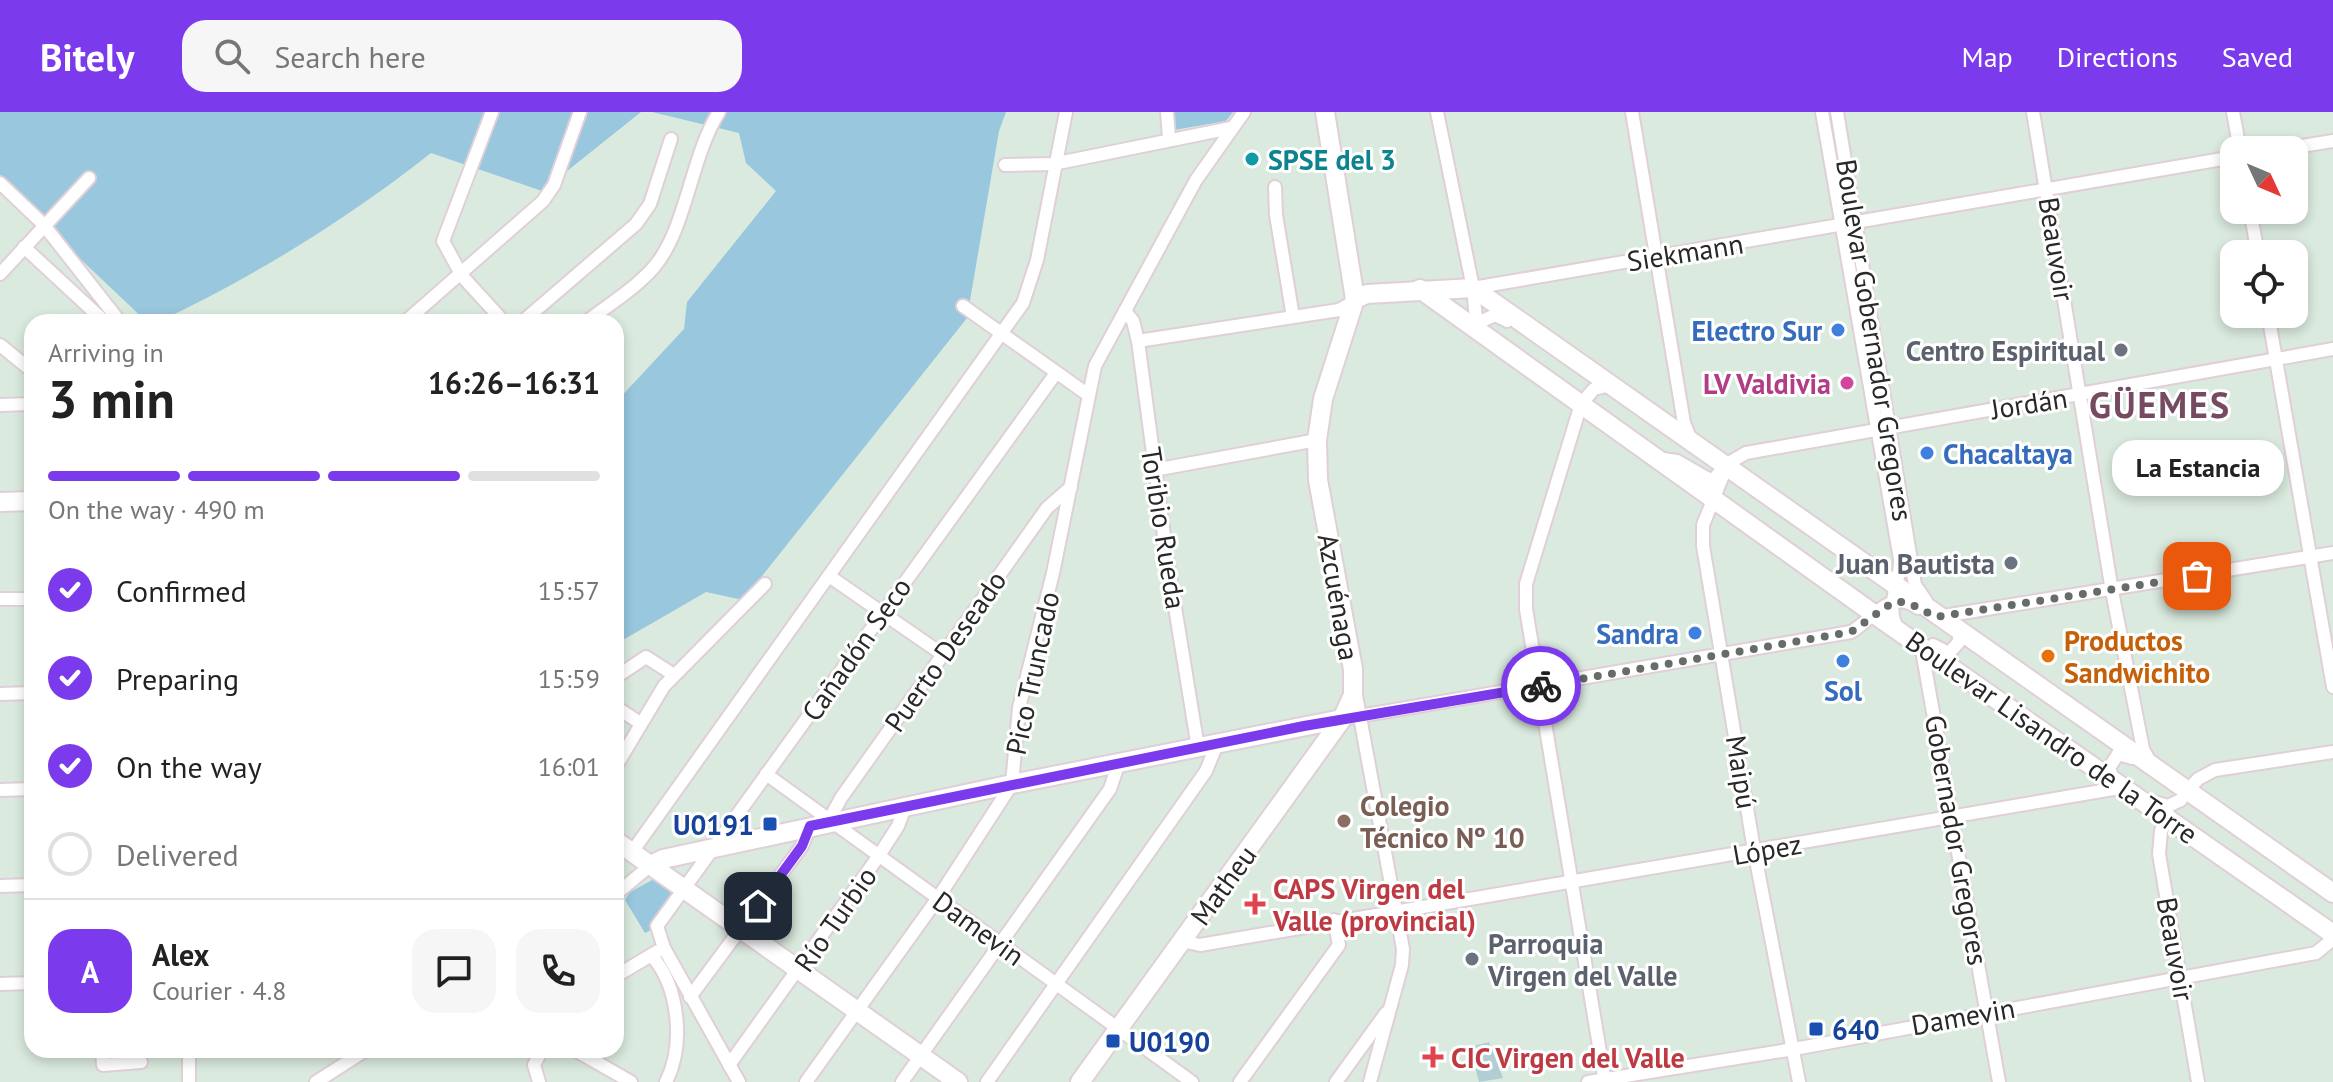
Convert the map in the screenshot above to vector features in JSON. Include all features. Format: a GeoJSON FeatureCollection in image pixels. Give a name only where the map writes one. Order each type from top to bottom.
{"type":"FeatureCollection","features":[{"type":"Feature","properties":{"kind":"street"},"geometry":{"type":"LineString","coordinates":[[492,112],[445,231],[444,245],[462,276],[497,314]]}},
{"type":"Feature","properties":{"kind":"street"},"geometry":{"type":"LineString","coordinates":[[415,314],[462,276],[548,194],[580,112]]}},
{"type":"Feature","properties":{"kind":"street"},"geometry":{"type":"LineString","coordinates":[[596,314],[655,266],[669,242],[700,153],[719,112]]}},
{"type":"Feature","properties":{"kind":"street"},"geometry":{"type":"LineString","coordinates":[[632,852],[915,452],[1005,333],[1023,303],[1032,280],[1053,164],[1066,112]]}},
{"type":"Feature","properties":{"kind":"street"},"geometry":{"type":"LineString","coordinates":[[1167,112],[1169,138]]}},
{"type":"Feature","properties":{"kind":"street","name":"Pico Truncado"},"geometry":{"type":"LineString","coordinates":[[806,1082],[938,898],[1012,784],[1019,708],[1071,487],[1087,394],[1104,346],[1202,171],[1244,112]]}},
{"type":"Feature","properties":{"kind":"street","name":"Azcuénaga"},"geometry":{"type":"LineString","coordinates":[[1325,112],[1355,299],[1328,379],[1317,440],[1318,480],[1397,910],[1402,957],[1370,1082]]}},
{"type":"Feature","properties":{"kind":"street"},"geometry":{"type":"LineString","coordinates":[[1437,112],[1473,288],[1477,330]]}},
{"type":"Feature","properties":{"kind":"street"},"geometry":{"type":"LineString","coordinates":[[1632,112],[1684,423],[1691,440]]}},
{"type":"Feature","properties":{"kind":"street","name":"Boulevar Gobernador Gregores"},"geometry":{"type":"LineString","coordinates":[[1822,112],[1900,559],[1895,593],[1898,630]]}},
{"type":"Feature","properties":{"kind":"street","name":"Boulevar Gobernador Gregores"},"geometry":{"type":"LineString","coordinates":[[1837,112],[1915,585],[1938,613]]}},
{"type":"Feature","properties":{"kind":"street","name":"Beauvoir"},"geometry":{"type":"LineString","coordinates":[[2033,112],[2112,591],[2143,749],[2150,762]]}},
{"type":"Feature","properties":{"kind":"street"},"geometry":{"type":"LineString","coordinates":[[2233,112],[2237,136]]}},
{"type":"Feature","properties":{"kind":"street"},"geometry":{"type":"LineString","coordinates":[[1005,165],[1053,164],[1169,138],[1231,128]]}},
{"type":"Feature","properties":{"kind":"street"},"geometry":{"type":"LineString","coordinates":[[531,314],[636,224],[650,204],[671,139]]}},
{"type":"Feature","properties":{"kind":"street"},"geometry":{"type":"LineString","coordinates":[[2308,145],[2333,141]]}},
{"type":"Feature","properties":{"kind":"street","name":"Siekmann"},"geometry":{"type":"LineString","coordinates":[[1138,341],[1339,310],[1367,294],[1473,288],[2220,159]]}},
{"type":"Feature","properties":{"kind":"street"},"geometry":{"type":"LineString","coordinates":[[0,274],[43,224],[89,178]]}},
{"type":"Feature","properties":{"kind":"street"},"geometry":{"type":"LineString","coordinates":[[0,183],[43,224],[114,314]]}},
{"type":"Feature","properties":{"kind":"street"},"geometry":{"type":"LineString","coordinates":[[1275,187],[1276,215],[1293,317]]}},
{"type":"Feature","properties":{"kind":"street"},"geometry":{"type":"LineString","coordinates":[[24,247],[96,314]]}},
{"type":"Feature","properties":{"kind":"street","name":"Boulevar Lisandro de la Torre"},"geometry":{"type":"LineString","coordinates":[[1473,288],[1727,464],[1895,593],[1938,613],[2333,893]]}},
{"type":"Feature","properties":{"kind":"street","name":"Boulevar Lisandro de la Torre"},"geometry":{"type":"LineString","coordinates":[[1420,289],[2333,937]]}},
{"type":"Feature","properties":{"kind":"street"},"geometry":{"type":"LineString","coordinates":[[963,306],[1087,394]]}},
{"type":"Feature","properties":{"kind":"street","name":"Toribio Rueda"},"geometry":{"type":"LineString","coordinates":[[1125,311],[1133,321],[1138,341],[1154,470],[1207,746]]}},
{"type":"Feature","properties":{"kind":"street"},"geometry":{"type":"LineString","coordinates":[[1477,330],[1482,321],[1495,315],[1527,335],[1553,343]]}},
{"type":"Feature","properties":{"kind":"street"},"geometry":{"type":"LineString","coordinates":[[2271,328],[2333,687]]}},
{"type":"Feature","properties":{"kind":"street"},"geometry":{"type":"LineString","coordinates":[[0,345],[24,364]]}},
{"type":"Feature","properties":{"kind":"street","name":"Jordán"},"geometry":{"type":"LineString","coordinates":[[1660,459],[1677,461],[1707,481],[1746,453],[2333,349]]}},
{"type":"Feature","properties":{"kind":"street","name":"Cañadón Seco"},"geometry":{"type":"LineString","coordinates":[[664,948],[657,926],[1056,373]]}},
{"type":"Feature","properties":{"kind":"street"},"geometry":{"type":"LineString","coordinates":[[1605,1080],[1538,687],[1526,584],[1581,404],[1594,389],[1611,385]]}},
{"type":"Feature","properties":{"kind":"street"},"geometry":{"type":"LineString","coordinates":[[0,405],[24,404]]}},
{"type":"Feature","properties":{"kind":"street"},"geometry":{"type":"LineString","coordinates":[[1154,470],[1317,440]]}},
{"type":"Feature","properties":{"kind":"street","name":"Maipú"},"geometry":{"type":"LineString","coordinates":[[1727,464],[1702,537],[1754,850],[1799,1082]]}},
{"type":"Feature","properties":{"kind":"street","name":"Puerto Deseado"},"geometry":{"type":"LineString","coordinates":[[690,997],[1047,508],[1071,487]]}},
{"type":"Feature","properties":{"kind":"street"},"geometry":{"type":"LineString","coordinates":[[0,502],[24,501]]}},
{"type":"Feature","properties":{"kind":"street"},"geometry":{"type":"LineString","coordinates":[[1938,613],[2112,591],[2333,553]]}},
{"type":"Feature","properties":{"kind":"street"},"geometry":{"type":"LineString","coordinates":[[829,576],[942,654]]}},
{"type":"Feature","properties":{"kind":"street"},"geometry":{"type":"LineString","coordinates":[[624,752],[674,675],[765,584]]}},
{"type":"Feature","properties":{"kind":"street"},"geometry":{"type":"LineString","coordinates":[[624,880],[663,859],[1012,784],[1342,719],[1851,632],[1895,593]]}},
{"type":"Feature","properties":{"kind":"street"},"geometry":{"type":"LineString","coordinates":[[0,599],[24,599]]}},
{"type":"Feature","properties":{"kind":"street"},"geometry":{"type":"LineString","coordinates":[[1898,630],[1916,633],[1949,653],[1959,642],[1959,628]]}},
{"type":"Feature","properties":{"kind":"street","name":"Gobernador Gregores"},"geometry":{"type":"LineString","coordinates":[[1921,645],[1999,1082]]}},
{"type":"Feature","properties":{"kind":"street"},"geometry":{"type":"LineString","coordinates":[[624,672],[646,657],[674,675]]}},
{"type":"Feature","properties":{"kind":"street","name":"Matheu"},"geometry":{"type":"LineString","coordinates":[[1080,1082],[1342,719],[1351,702],[1354,682]]}},
{"type":"Feature","properties":{"kind":"street"},"geometry":{"type":"LineString","coordinates":[[0,694],[24,693]]}},
{"type":"Feature","properties":{"kind":"street"},"geometry":{"type":"LineString","coordinates":[[624,712],[640,723]]}},
{"type":"Feature","properties":{"kind":"street"},"geometry":{"type":"LineString","coordinates":[[987,1082],[1206,771],[1207,746]]}},
{"type":"Feature","properties":{"kind":"street"},"geometry":{"type":"LineString","coordinates":[[2181,787],[2156,776],[2122,754],[2109,768],[2119,783],[2162,806],[2181,787],[2215,770],[2333,752]]}},
{"type":"Feature","properties":{"kind":"street"},"geometry":{"type":"LineString","coordinates":[[902,1082],[1110,789],[1118,765]]}},
{"type":"Feature","properties":{"kind":"street","name":"Damevin"},"geometry":{"type":"LineString","coordinates":[[766,774],[819,824],[878,857],[938,898],[1192,1082]]}},
{"type":"Feature","properties":{"kind":"street","name":"López"},"geometry":{"type":"LineString","coordinates":[[1182,941],[1200,945],[1951,817],[2119,783]]}},
{"type":"Feature","properties":{"kind":"street"},"geometry":{"type":"LineString","coordinates":[[2167,818],[2181,787]]}},
{"type":"Feature","properties":{"kind":"street"},"geometry":{"type":"LineString","coordinates":[[0,790],[24,789]]}},
{"type":"Feature","properties":{"kind":"street","name":"Río Turbio"},"geometry":{"type":"LineString","coordinates":[[729,1065],[878,857],[905,807]]}},
{"type":"Feature","properties":{"kind":"street","name":"Beauvoir"},"geometry":{"type":"LineString","coordinates":[[2167,818],[2161,831],[2159,854],[2198,1082]]}},
{"type":"Feature","properties":{"kind":"street"},"geometry":{"type":"LineString","coordinates":[[624,846],[958,1082]]}},
{"type":"Feature","properties":{"kind":"street"},"geometry":{"type":"LineString","coordinates":[[0,886],[24,885]]}},
{"type":"Feature","properties":{"kind":"street"},"geometry":{"type":"LineString","coordinates":[[1240,1082],[1339,945],[1334,920]]}},
{"type":"Feature","properties":{"kind":"street","name":"Damevin"},"geometry":{"type":"LineString","coordinates":[[1588,1082],[1794,1049],[2316,953],[2333,937]]}},
{"type":"Feature","properties":{"kind":"street"},"geometry":{"type":"LineString","coordinates":[[624,971],[664,948],[739,1082]]}},
{"type":"Feature","properties":{"kind":"street"},"geometry":{"type":"LineString","coordinates":[[651,955],[668,977],[676,1027],[672,1064],[666,1082]]}},
{"type":"Feature","properties":{"kind":"street"},"geometry":{"type":"LineString","coordinates":[[0,984],[24,983]]}},
{"type":"Feature","properties":{"kind":"street"},"geometry":{"type":"LineString","coordinates":[[1336,1082],[1391,1007]]}},
{"type":"Feature","properties":{"kind":"street"},"geometry":{"type":"LineString","coordinates":[[103,1058],[103,1065],[141,1062]]}},
{"type":"Feature","properties":{"kind":"street"},"geometry":{"type":"LineString","coordinates":[[189,1058],[189,1082]]}},
{"type":"Feature","properties":{"kind":"street"},"geometry":{"type":"LineString","coordinates":[[316,1082],[354,1058]]}},
{"type":"Feature","properties":{"kind":"street"},"geometry":{"type":"LineString","coordinates":[[538,1058],[534,1065],[539,1082]]}},
{"type":"Feature","properties":{"kind":"street"},"geometry":{"type":"LineString","coordinates":[[589,1058],[631,1082]]}},
{"type":"Feature","properties":{"kind":"street"},"geometry":{"type":"LineString","coordinates":[[1166,1082],[1174,1070]]}},
{"type":"Feature","properties":{"kind":"shaded area"},"geometry":{"type":"Polygon","coordinates":[[[0,112],[641,112],[542,191],[431,153],[333,224],[230,286],[174,314],[139,314],[0,183],[0,112]]]}},
{"type":"Feature","properties":{"kind":"shaded area"},"geometry":{"type":"Polygon","coordinates":[[[652,112],[1006,112],[999,131],[967,318],[743,600],[706,592],[624,639],[624,393],[684,329],[687,302],[776,191],[746,163],[739,133],[652,112]]]}},
{"type":"Feature","properties":{"kind":"shaded area"},"geometry":{"type":"Polygon","coordinates":[[[1172,112],[1233,112],[1226,121],[1174,130],[1172,112]]]}},
{"type":"Feature","properties":{"kind":"shaded area"},"geometry":{"type":"Polygon","coordinates":[[[654,879],[685,888],[657,927],[645,933],[625,900],[630,892],[654,879]]]}},
{"type":"Feature","properties":{"kind":"shaded area"},"geometry":{"type":"Polygon","coordinates":[[[1489,1042],[1503,1078],[1479,1082],[1470,1047],[1489,1042]]]}},
{"type":"Feature","properties":{"kind":"way so far"},"geometry":{"type":"LineString","coordinates":[[1541,686],[1851,632],[1881,607],[1893,602],[1910,603],[1936,617],[2197,576]]}},
{"type":"Feature","properties":{"kind":"place","name":"SPSE del 3"},"geometry":{"type":"Point","coordinates":[1252,159]}},
{"type":"Feature","properties":{"kind":"place","name":"Electro Sur"},"geometry":{"type":"Point","coordinates":[1838,330]}},
{"type":"Feature","properties":{"kind":"place","name":"Centro Espiritual"},"geometry":{"type":"Point","coordinates":[2121,350]}},
{"type":"Feature","properties":{"kind":"place","name":"LV Valdivia"},"geometry":{"type":"Point","coordinates":[1847,383]}},
{"type":"Feature","properties":{"kind":"place","name":"Chacaltaya"},"geometry":{"type":"Point","coordinates":[1927,453]}},
{"type":"Feature","properties":{"kind":"place","name":"Juan Bautista"},"geometry":{"type":"Point","coordinates":[2011,563]}},
{"type":"Feature","properties":{"kind":"place","name":"La Estancia"},"geometry":{"type":"Point","coordinates":[2197,576]}},
{"type":"Feature","properties":{"kind":"place","name":"Sandra"},"geometry":{"type":"Point","coordinates":[1695,633]}},
{"type":"Feature","properties":{"kind":"place","name":"Productos Sandwichito"},"geometry":{"type":"Point","coordinates":[2048,656]}},
{"type":"Feature","properties":{"kind":"place","name":"Sol"},"geometry":{"type":"Point","coordinates":[1843,661]}},
{"type":"Feature","properties":{"kind":"place","name":"Colegio Técnico Nº 10"},"geometry":{"type":"Point","coordinates":[1344,821]}},
{"type":"Feature","properties":{"kind":"place","name":"U0191"},"geometry":{"type":"Point","coordinates":[770,824]}},
{"type":"Feature","properties":{"kind":"place","name":"CAPS Virgen del Valle (provincial)"},"geometry":{"type":"Point","coordinates":[1255,904]}},
{"type":"Feature","properties":{"kind":"place","name":"Parroquia Virgen del Valle"},"geometry":{"type":"Point","coordinates":[1472,959]}},
{"type":"Feature","properties":{"kind":"place","name":"640"},"geometry":{"type":"Point","coordinates":[1816,1029]}},
{"type":"Feature","properties":{"kind":"place","name":"U0190"},"geometry":{"type":"Point","coordinates":[1113,1041]}},
{"type":"Feature","properties":{"kind":"place","name":"CIC Virgen del Valle"},"geometry":{"type":"Point","coordinates":[1433,1057]}},
{"type":"Feature","properties":{"kind":"district","name":"GÜEMES"},"geometry":{"type":"Point","coordinates":[2160,404]}},
{"type":"Feature","properties":{"kind":"route"},"geometry":{"type":"LineString","coordinates":[[758,906],[802,846],[810,826],[1304,726],[1541,686]]}}]}
